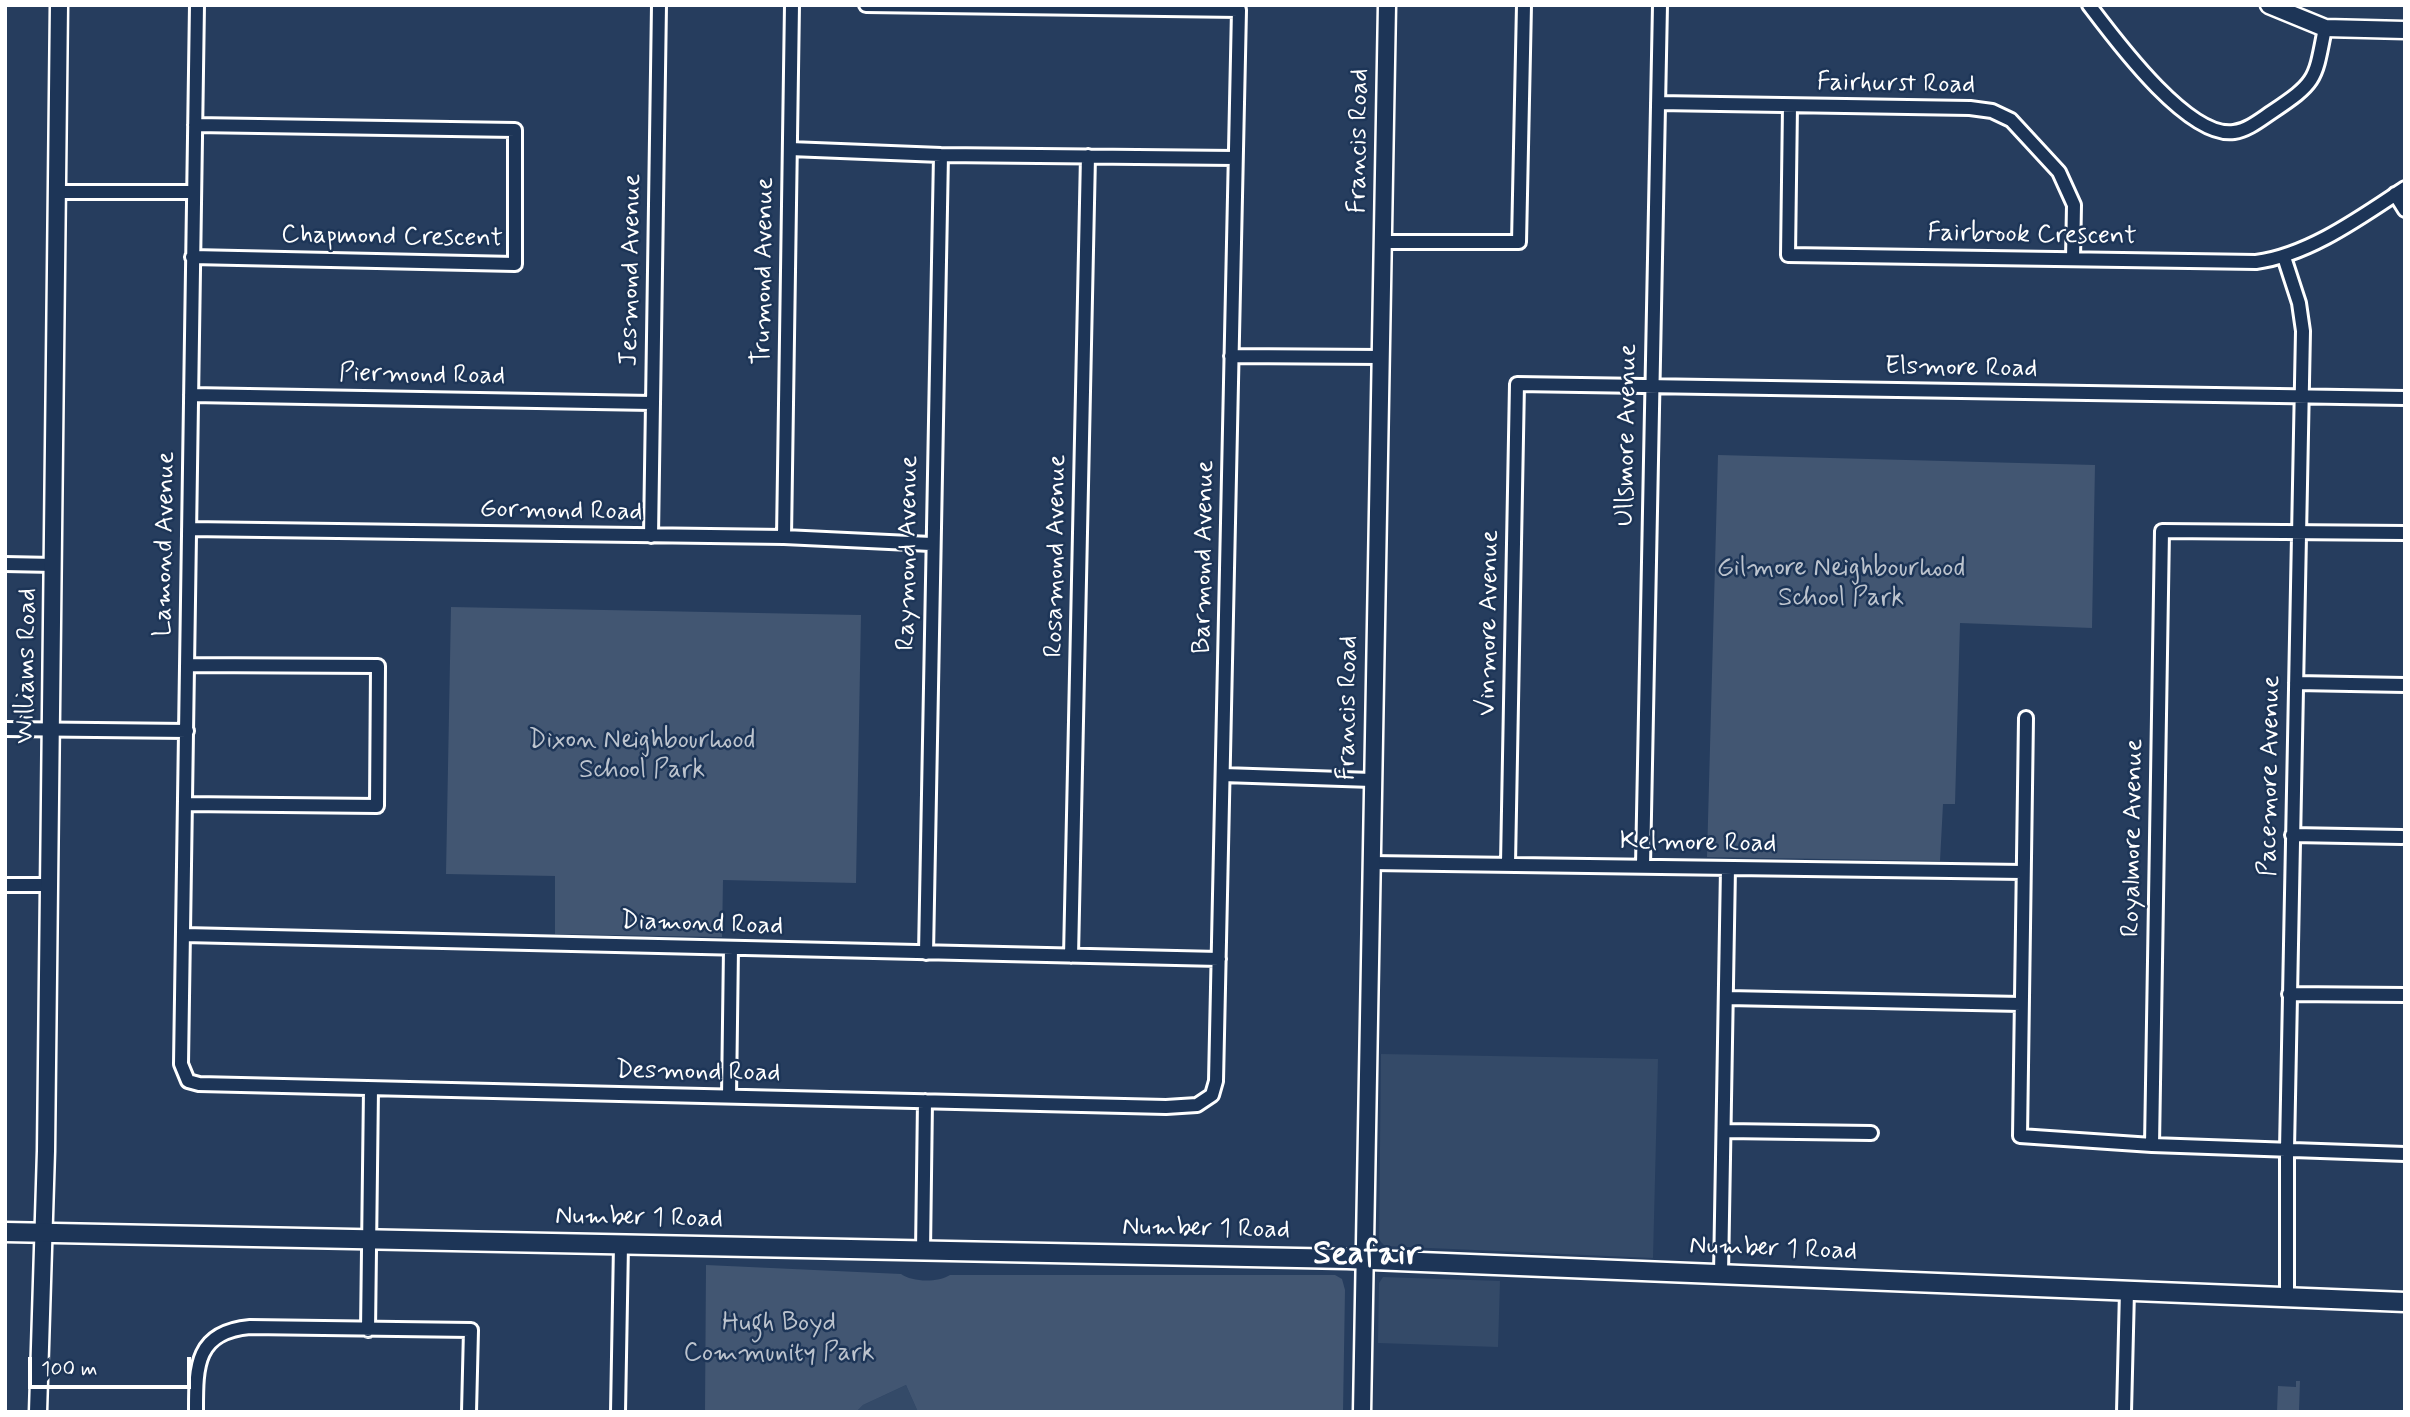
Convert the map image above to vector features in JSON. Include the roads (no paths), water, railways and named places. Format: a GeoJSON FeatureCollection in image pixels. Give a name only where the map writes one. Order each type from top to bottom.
{"type":"FeatureCollection","features":[{"type":"Feature","properties":{"kind":"main road","name":"Number 1 Road"},"geometry":{"type":"LineString","coordinates":[[5,1232],[1363,1260],[2405,1302]]}},
{"type":"Feature","properties":{"kind":"street","name":"Williams Road"},"geometry":{"type":"LineString","coordinates":[[38,1412],[52,730],[59,5]]}},
{"type":"Feature","properties":{"kind":"street","name":"Lamond Avenue"},"geometry":{"type":"LineString","coordinates":[[188,1081],[181,1064],[192,192],[197,5]]}},
{"type":"Feature","properties":{"kind":"street","name":"Jesmond Avenue"},"geometry":{"type":"LineString","coordinates":[[650,536],[659,5]]}},
{"type":"Feature","properties":{"kind":"street","name":"Trumond Avenue"},"geometry":{"type":"LineString","coordinates":[[784,537],[792,5]]}},
{"type":"Feature","properties":{"kind":"street","name":"Barmond Avenue"},"geometry":{"type":"LineString","coordinates":[[866,5],[1239,10],[1216,1081],[1212,1095],[1206,1102]]}},
{"type":"Feature","properties":{"kind":"street","name":"Francis Road"},"geometry":{"type":"LineString","coordinates":[[1362,1412],[1371,780],[1387,5]]}},
{"type":"Feature","properties":{"kind":"street"},"geometry":{"type":"LineString","coordinates":[[1383,242],[1520,242],[1524,5]]}},
{"type":"Feature","properties":{"kind":"street","name":"Ullsmore Avenue"},"geometry":{"type":"LineString","coordinates":[[1643,865],[1660,5]]}},
{"type":"Feature","properties":{"kind":"street"},"geometry":{"type":"LineString","coordinates":[[2089,5],[2124,52],[2165,94],[2197,120],[2211,128],[2229,132],[2255,123],[2307,88],[2317,71],[2325,27]]}},
{"type":"Feature","properties":{"kind":"street"},"geometry":{"type":"LineString","coordinates":[[2269,5],[2325,27],[2405,30]]}},
{"type":"Feature","properties":{"kind":"street","name":"Fairhurst Road"},"geometry":{"type":"LineString","coordinates":[[1657,103],[1970,108],[2001,114],[2020,128],[2067,184],[2074,205],[2073,259]]}},
{"type":"Feature","properties":{"kind":"street","name":"Fairbrook Crescent"},"geometry":{"type":"LineString","coordinates":[[1790,106],[1788,255],[2256,262],[2284,257],[2400,191]]}},
{"type":"Feature","properties":{"kind":"street","name":"Chapmond Crescent"},"geometry":{"type":"LineString","coordinates":[[192,257],[515,264],[515,130],[195,125]]}},
{"type":"Feature","properties":{"kind":"street"},"geometry":{"type":"LineString","coordinates":[[790,149],[941,155],[1236,158]]}},
{"type":"Feature","properties":{"kind":"street","name":"Raymond Avenue"},"geometry":{"type":"LineString","coordinates":[[926,953],[941,155]]}},
{"type":"Feature","properties":{"kind":"street","name":"Rosamond Avenue"},"geometry":{"type":"LineString","coordinates":[[1071,957],[1088,156]]}},
{"type":"Feature","properties":{"kind":"street"},"geometry":{"type":"LineString","coordinates":[[2400,191],[2405,210]]}},
{"type":"Feature","properties":{"kind":"street"},"geometry":{"type":"LineString","coordinates":[[58,192],[192,192]]}},
{"type":"Feature","properties":{"kind":"street","name":"Pacemore Avenue"},"geometry":{"type":"LineString","coordinates":[[2284,257],[2302,316],[2289,994],[2287,1298]]}},
{"type":"Feature","properties":{"kind":"street"},"geometry":{"type":"LineString","coordinates":[[1231,356],[1381,357]]}},
{"type":"Feature","properties":{"kind":"street","name":"Elsmore Road"},"geometry":{"type":"LineString","coordinates":[[1517,384],[2405,398]]}},
{"type":"Feature","properties":{"kind":"street","name":"Vinmore Avenue"},"geometry":{"type":"LineString","coordinates":[[1507,863],[1517,384]]}},
{"type":"Feature","properties":{"kind":"street","name":"Piermond Road"},"geometry":{"type":"LineString","coordinates":[[191,395],[652,403]]}},
{"type":"Feature","properties":{"kind":"street","name":"Gormond Road"},"geometry":{"type":"LineString","coordinates":[[189,529],[784,537],[932,544]]}},
{"type":"Feature","properties":{"kind":"street","name":"Royalmore Avenue"},"geometry":{"type":"LineString","coordinates":[[2152,1145],[2162,531],[2299,531]]}},
{"type":"Feature","properties":{"kind":"street"},"geometry":{"type":"LineString","coordinates":[[2299,531],[2405,533]]}},
{"type":"Feature","properties":{"kind":"street"},"geometry":{"type":"LineString","coordinates":[[5,564],[54,565]]}},
{"type":"Feature","properties":{"kind":"street"},"geometry":{"type":"LineString","coordinates":[[186,804],[377,806],[378,666],[187,665]]}},
{"type":"Feature","properties":{"kind":"street"},"geometry":{"type":"LineString","coordinates":[[2296,683],[2405,685]]}},
{"type":"Feature","properties":{"kind":"street"},"geometry":{"type":"LineString","coordinates":[[2026,718],[2020,1136],[2152,1145],[2405,1154]]}},
{"type":"Feature","properties":{"kind":"street"},"geometry":{"type":"LineString","coordinates":[[5,729],[187,731]]}},
{"type":"Feature","properties":{"kind":"street"},"geometry":{"type":"LineString","coordinates":[[1223,775],[1371,780]]}},
{"type":"Feature","properties":{"kind":"street"},"geometry":{"type":"LineString","coordinates":[[2292,835],[2402,837]]}},
{"type":"Feature","properties":{"kind":"street","name":"Kelmore Road"},"geometry":{"type":"LineString","coordinates":[[1371,863],[2023,872]]}},
{"type":"Feature","properties":{"kind":"street"},"geometry":{"type":"LineString","coordinates":[[1721,1274],[1728,868]]}},
{"type":"Feature","properties":{"kind":"street"},"geometry":{"type":"LineString","coordinates":[[5,884],[49,885]]}},
{"type":"Feature","properties":{"kind":"street","name":"Diamond Road"},"geometry":{"type":"LineString","coordinates":[[184,936],[1219,959]]}},
{"type":"Feature","properties":{"kind":"street"},"geometry":{"type":"LineString","coordinates":[[729,1096],[731,948]]}},
{"type":"Feature","properties":{"kind":"street"},"geometry":{"type":"LineString","coordinates":[[2289,994],[2405,995]]}},
{"type":"Feature","properties":{"kind":"street"},"geometry":{"type":"LineString","coordinates":[[1727,998],[2021,1004]]}},
{"type":"Feature","properties":{"kind":"street","name":"Desmond Road"},"geometry":{"type":"LineString","coordinates":[[188,1081],[199,1084],[371,1089],[1166,1107],[1206,1102]]}},
{"type":"Feature","properties":{"kind":"street"},"geometry":{"type":"LineString","coordinates":[[368,1330],[371,1089]]}},
{"type":"Feature","properties":{"kind":"street"},"geometry":{"type":"LineString","coordinates":[[923,1251],[925,1101]]}},
{"type":"Feature","properties":{"kind":"street"},"geometry":{"type":"LineString","coordinates":[[1725,1131],[1871,1133]]}},
{"type":"Feature","properties":{"kind":"street"},"geometry":{"type":"LineString","coordinates":[[618,1412],[621,1245]]}},
{"type":"Feature","properties":{"kind":"street"},"geometry":{"type":"LineString","coordinates":[[2124,1412],[2127,1291]]}},
{"type":"Feature","properties":{"kind":"street"},"geometry":{"type":"LineString","coordinates":[[196,1412],[198,1362],[208,1345],[221,1334],[240,1328],[471,1330],[469,1412]]}},
{"type":"Feature","properties":{"kind":"district","name":"Seafair"},"geometry":{"type":"Point","coordinates":[1367,1256]}},
{"type":"Feature","properties":{"kind":"park label","name":"Gilmore Neighbourhood School Park"},"geometry":{"type":"Point","coordinates":[1841,585]}},
{"type":"Feature","properties":{"kind":"park label","name":"Dixon Neighbourhood School Park"},"geometry":{"type":"Point","coordinates":[642,757]}},
{"type":"Feature","properties":{"kind":"park label","name":"Hugh Boyd Community Park"},"geometry":{"type":"Point","coordinates":[779,1340]}}]}
